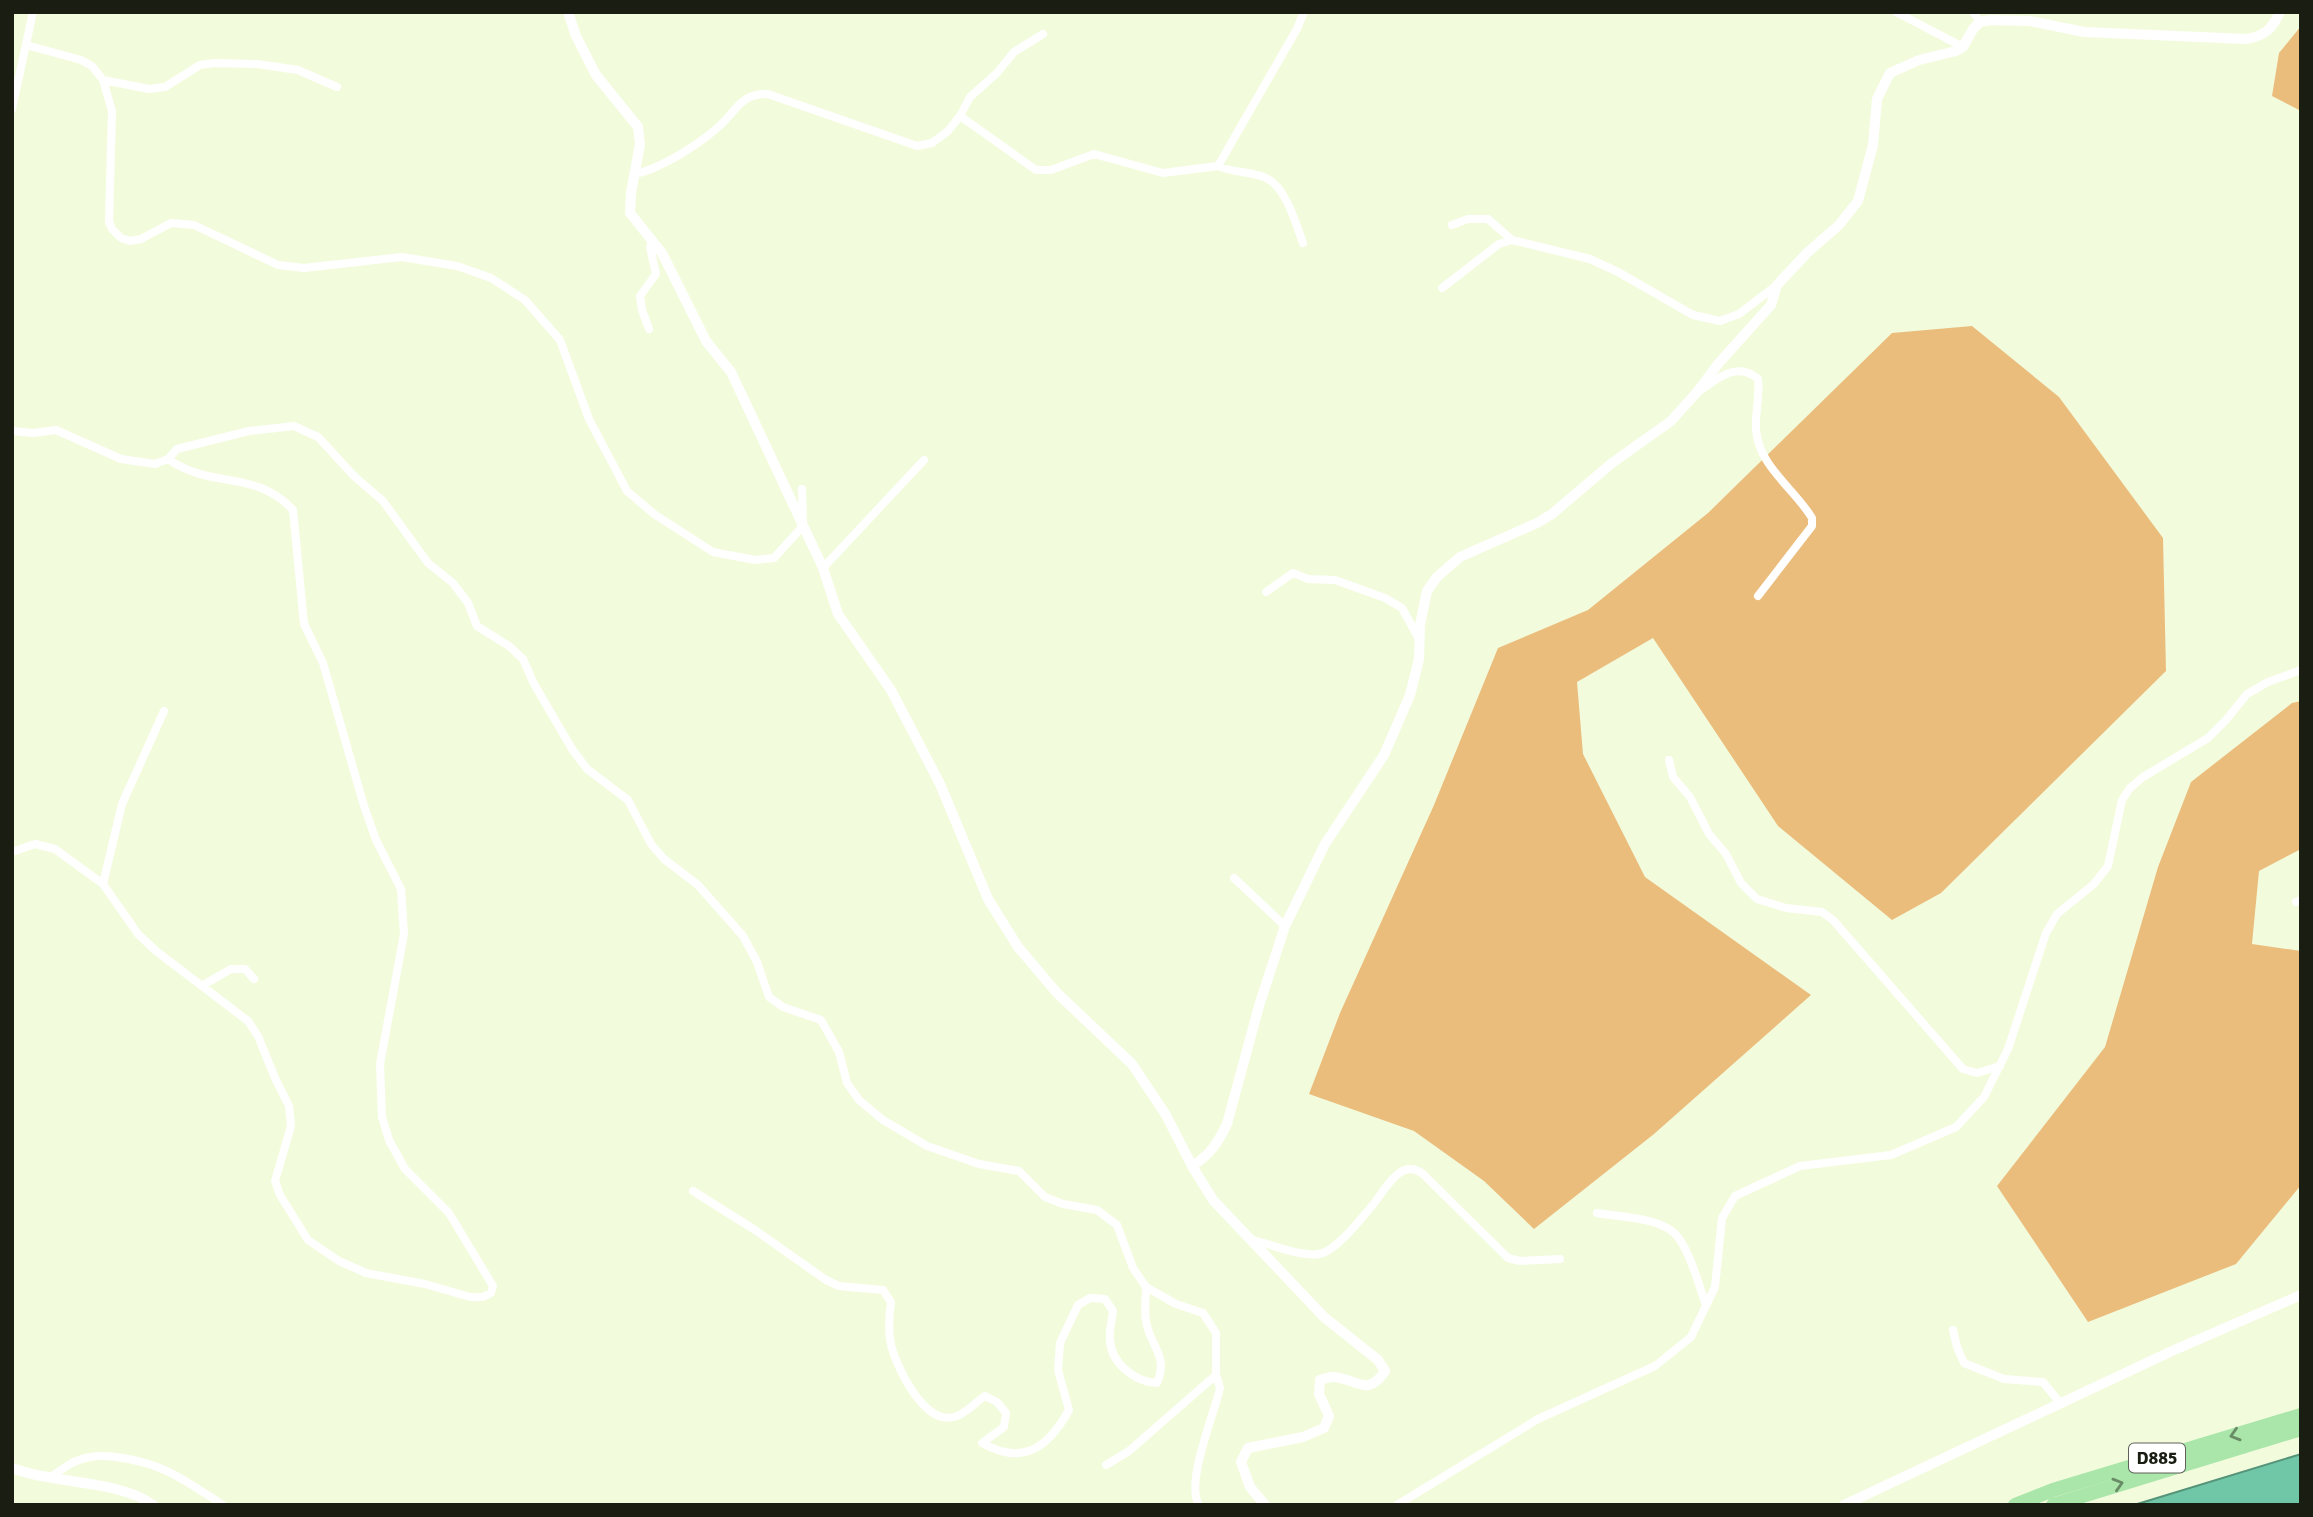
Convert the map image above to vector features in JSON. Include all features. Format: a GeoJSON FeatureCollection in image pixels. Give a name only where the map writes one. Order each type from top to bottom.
{"type":"FeatureCollection","features":[{"type":"Feature","properties":{"kind":"highway","name":"D885"},"geometry":{"type":"LineString","coordinates":[[2015,1505],[2053,1490],[2301,1415]]}},
{"type":"Feature","properties":{"kind":"highway","name":"D885"},"geometry":{"type":"LineString","coordinates":[[2053,1505],[2301,1429]]}},
{"type":"Feature","properties":{"kind":"street"},"geometry":{"type":"LineString","coordinates":[[12,109],[33,12]]}},
{"type":"Feature","properties":{"kind":"street"},"geometry":{"type":"LineString","coordinates":[[568,12],[576,36],[596,75],[638,127],[640,144],[630,214],[662,253],[706,341],[731,372],[823,568],[838,614],[891,690],[940,784],[988,899],[1018,947],[1057,993],[1132,1064],[1166,1115],[1213,1200],[1324,1317],[1378,1360],[1385,1371],[1379,1382],[1365,1386],[1333,1377],[1320,1380],[1319,1394],[1329,1416],[1324,1428],[1304,1437],[1248,1448],[1241,1462],[1250,1487],[1265,1505]]}},
{"type":"Feature","properties":{"kind":"street"},"geometry":{"type":"LineString","coordinates":[[1218,166],[1297,29],[1304,12]]}},
{"type":"Feature","properties":{"kind":"street"},"geometry":{"type":"LineString","coordinates":[[1896,12],[1963,47]]}},
{"type":"Feature","properties":{"kind":"street"},"geometry":{"type":"LineString","coordinates":[[1973,12],[1980,22]]}},
{"type":"Feature","properties":{"kind":"street"},"geometry":{"type":"LineString","coordinates":[[1452,225],[1468,219],[1488,219],[1512,240],[1590,259],[1693,315],[1720,321],[1740,314],[1777,285],[1807,253],[1839,225],[1857,201],[1873,145],[1877,99],[1891,73],[1919,60],[1963,47],[1980,22],[2030,21],[2084,32],[2246,38],[2267,33],[2280,12]]}},
{"type":"Feature","properties":{"kind":"street"},"geometry":{"type":"LineString","coordinates":[[635,174],[655,168],[704,138],[751,95],[768,94],[917,146],[932,143],[948,131],[970,97],[1005,65],[1014,52],[1043,34]]}},
{"type":"Feature","properties":{"kind":"street"},"geometry":{"type":"LineString","coordinates":[[26,45],[81,61],[92,66],[103,80],[112,111],[109,222],[121,238],[130,241],[141,239],[171,223],[194,225],[278,265],[304,268],[402,257],[457,266],[491,278],[525,300],[560,341],[589,419],[627,491],[654,514],[713,552],[755,560],[774,558],[803,526],[802,489]]}},
{"type":"Feature","properties":{"kind":"street"},"geometry":{"type":"LineString","coordinates":[[103,80],[149,89],[165,87],[200,65],[257,64],[298,70],[337,88]]}},
{"type":"Feature","properties":{"kind":"street"},"geometry":{"type":"LineString","coordinates":[[960,116],[1036,170],[1051,170],[1094,154],[1163,173],[1218,166],[1265,177],[1274,184],[1288,203],[1304,243]]}},
{"type":"Feature","properties":{"kind":"street"},"geometry":{"type":"LineString","coordinates":[[649,329],[640,296],[656,274],[650,247],[652,240]]}},
{"type":"Feature","properties":{"kind":"street"},"geometry":{"type":"LineString","coordinates":[[1442,288],[1499,244],[1512,240]]}},
{"type":"Feature","properties":{"kind":"street"},"geometry":{"type":"LineString","coordinates":[[1192,1166],[1206,1158],[1218,1143],[1227,1124],[1259,1006],[1286,926],[1325,844],[1384,755],[1410,695],[1421,642],[1420,625],[1427,590],[1448,565],[1460,557],[1552,514],[1612,463],[1671,421],[1771,305],[1777,285]]}},
{"type":"Feature","properties":{"kind":"street"},"geometry":{"type":"LineString","coordinates":[[1698,391],[1729,372],[1743,371],[1758,379],[1756,430],[1760,449],[1812,518],[1812,526],[1758,596]]}},
{"type":"Feature","properties":{"kind":"street"},"geometry":{"type":"LineString","coordinates":[[12,431],[33,433],[56,430],[121,458],[155,464],[168,459],[177,449],[249,431],[294,426],[318,437],[355,477],[383,501],[428,563],[453,583],[468,603],[477,626],[509,646],[523,659],[533,682],[572,749],[587,769],[628,800],[651,844],[664,859],[698,885],[743,936],[757,961],[769,997],[783,1007],[821,1020],[839,1052],[847,1083],[859,1100],[883,1120],[927,1146],[979,1164],[1019,1171],[1045,1197],[1063,1204],[1097,1210],[1117,1225],[1133,1268],[1146,1287],[1176,1304],[1203,1313],[1216,1333],[1216,1375],[1220,1388],[1194,1478],[1195,1499],[1199,1505]]}},
{"type":"Feature","properties":{"kind":"street"},"geometry":{"type":"LineString","coordinates":[[12,852],[36,844],[55,849],[103,884],[138,934],[156,951],[248,1021],[258,1036],[289,1106],[291,1126],[275,1181],[280,1195],[308,1240],[339,1261],[366,1273],[425,1284],[470,1297],[483,1297],[491,1293],[493,1286],[449,1213],[405,1168],[389,1140],[383,1117],[380,1064],[404,934],[401,889],[376,840],[323,663],[304,624],[293,510],[282,498],[251,483],[205,477],[168,459]]}},
{"type":"Feature","properties":{"kind":"street"},"geometry":{"type":"LineString","coordinates":[[823,568],[924,460]]}},
{"type":"Feature","properties":{"kind":"street"},"geometry":{"type":"LineString","coordinates":[[1266,592],[1293,572],[1308,579],[1335,580],[1385,598],[1402,608],[1421,642]]}},
{"type":"Feature","properties":{"kind":"street"},"geometry":{"type":"LineString","coordinates":[[1397,1505],[1538,1419],[1655,1366],[1691,1337],[1714,1287],[1722,1218],[1735,1196],[1800,1166],[1891,1155],[1956,1127],[1984,1097],[2000,1066],[2046,933],[2056,915],[2094,884],[2108,866],[2122,800],[2130,788],[2143,777],[2208,738],[2227,720],[2247,694],[2268,682],[2301,670]]}},
{"type":"Feature","properties":{"kind":"street"},"geometry":{"type":"LineString","coordinates":[[103,884],[122,804],[164,711]]}},
{"type":"Feature","properties":{"kind":"street"},"geometry":{"type":"LineString","coordinates":[[1669,760],[1673,777],[1690,797],[1709,834],[1726,854],[1741,883],[1757,898],[1771,905],[1822,912],[1833,920],[1963,1069],[1977,1073],[2000,1066]]}},
{"type":"Feature","properties":{"kind":"street"},"geometry":{"type":"LineString","coordinates":[[1234,878],[1286,926]]}},
{"type":"Feature","properties":{"kind":"street"},"geometry":{"type":"LineString","coordinates":[[203,985],[231,970],[245,969],[254,979]]}},
{"type":"Feature","properties":{"kind":"street"},"geometry":{"type":"LineString","coordinates":[[1250,1239],[1309,1255],[1322,1254],[1333,1248],[1365,1214],[1392,1177],[1407,1169],[1423,1174],[1508,1258],[1520,1261],[1560,1259]]}},
{"type":"Feature","properties":{"kind":"street"},"geometry":{"type":"LineString","coordinates":[[693,1191],[826,1280],[839,1286],[883,1290],[891,1302],[891,1346],[916,1397],[937,1415],[951,1419],[964,1413],[985,1396],[997,1402],[1006,1413],[1004,1427],[982,1443],[1007,1454],[1021,1455],[1034,1450],[1063,1422],[1069,1410],[1058,1370],[1060,1343],[1078,1305],[1090,1298],[1105,1299],[1113,1311],[1110,1340],[1113,1355],[1132,1375],[1144,1383],[1157,1384],[1162,1371],[1161,1358],[1146,1319],[1146,1287]]}},
{"type":"Feature","properties":{"kind":"street"},"geometry":{"type":"LineString","coordinates":[[1597,1213],[1652,1222],[1672,1231],[1684,1245],[1706,1305]]}},
{"type":"Feature","properties":{"kind":"street"},"geometry":{"type":"LineString","coordinates":[[1844,1505],[2060,1403],[2301,1295]]}},
{"type":"Feature","properties":{"kind":"street"},"geometry":{"type":"LineString","coordinates":[[1953,1330],[1956,1347],[1964,1363],[2004,1379],[2043,1382],[2060,1403]]}},
{"type":"Feature","properties":{"kind":"street"},"geometry":{"type":"LineString","coordinates":[[1106,1465],[1129,1451],[1216,1375]]}},
{"type":"Feature","properties":{"kind":"street"},"geometry":{"type":"LineString","coordinates":[[51,1477],[73,1462],[90,1457],[132,1459],[161,1466],[197,1486],[223,1505]]}},
{"type":"Feature","properties":{"kind":"street"},"geometry":{"type":"LineString","coordinates":[[12,1468],[117,1489],[136,1495],[153,1505]]}},
{"type":"Feature","properties":{"kind":"shaded area"},"geometry":{"type":"Polygon","coordinates":[[[2301,26],[2301,111],[2272,96],[2279,53],[2301,26]]]}},
{"type":"Feature","properties":{"kind":"shaded area"},"geometry":{"type":"Polygon","coordinates":[[[1972,326],[2059,397],[2163,538],[2166,671],[1941,893],[1892,920],[1778,826],[1653,638],[1577,682],[1583,754],[1645,877],[1811,995],[1654,1134],[1534,1229],[1484,1181],[1414,1131],[1309,1094],[1340,1013],[1434,805],[1498,648],[1588,610],[1708,513],[1892,333],[1972,326]]]}},
{"type":"Feature","properties":{"kind":"shaded area"},"geometry":{"type":"Polygon","coordinates":[[[2301,701],[2301,849],[2259,871],[2252,944],[2301,951],[2301,1185],[2236,1264],[2088,1322],[1997,1186],[2105,1047],[2158,867],[2191,782],[2292,703],[2301,701]]]}},
{"type":"Feature","properties":{"kind":"shaded area"},"geometry":{"type":"Polygon","coordinates":[[[2301,1454],[2301,1505],[2134,1505],[2301,1454]]]}}]}
